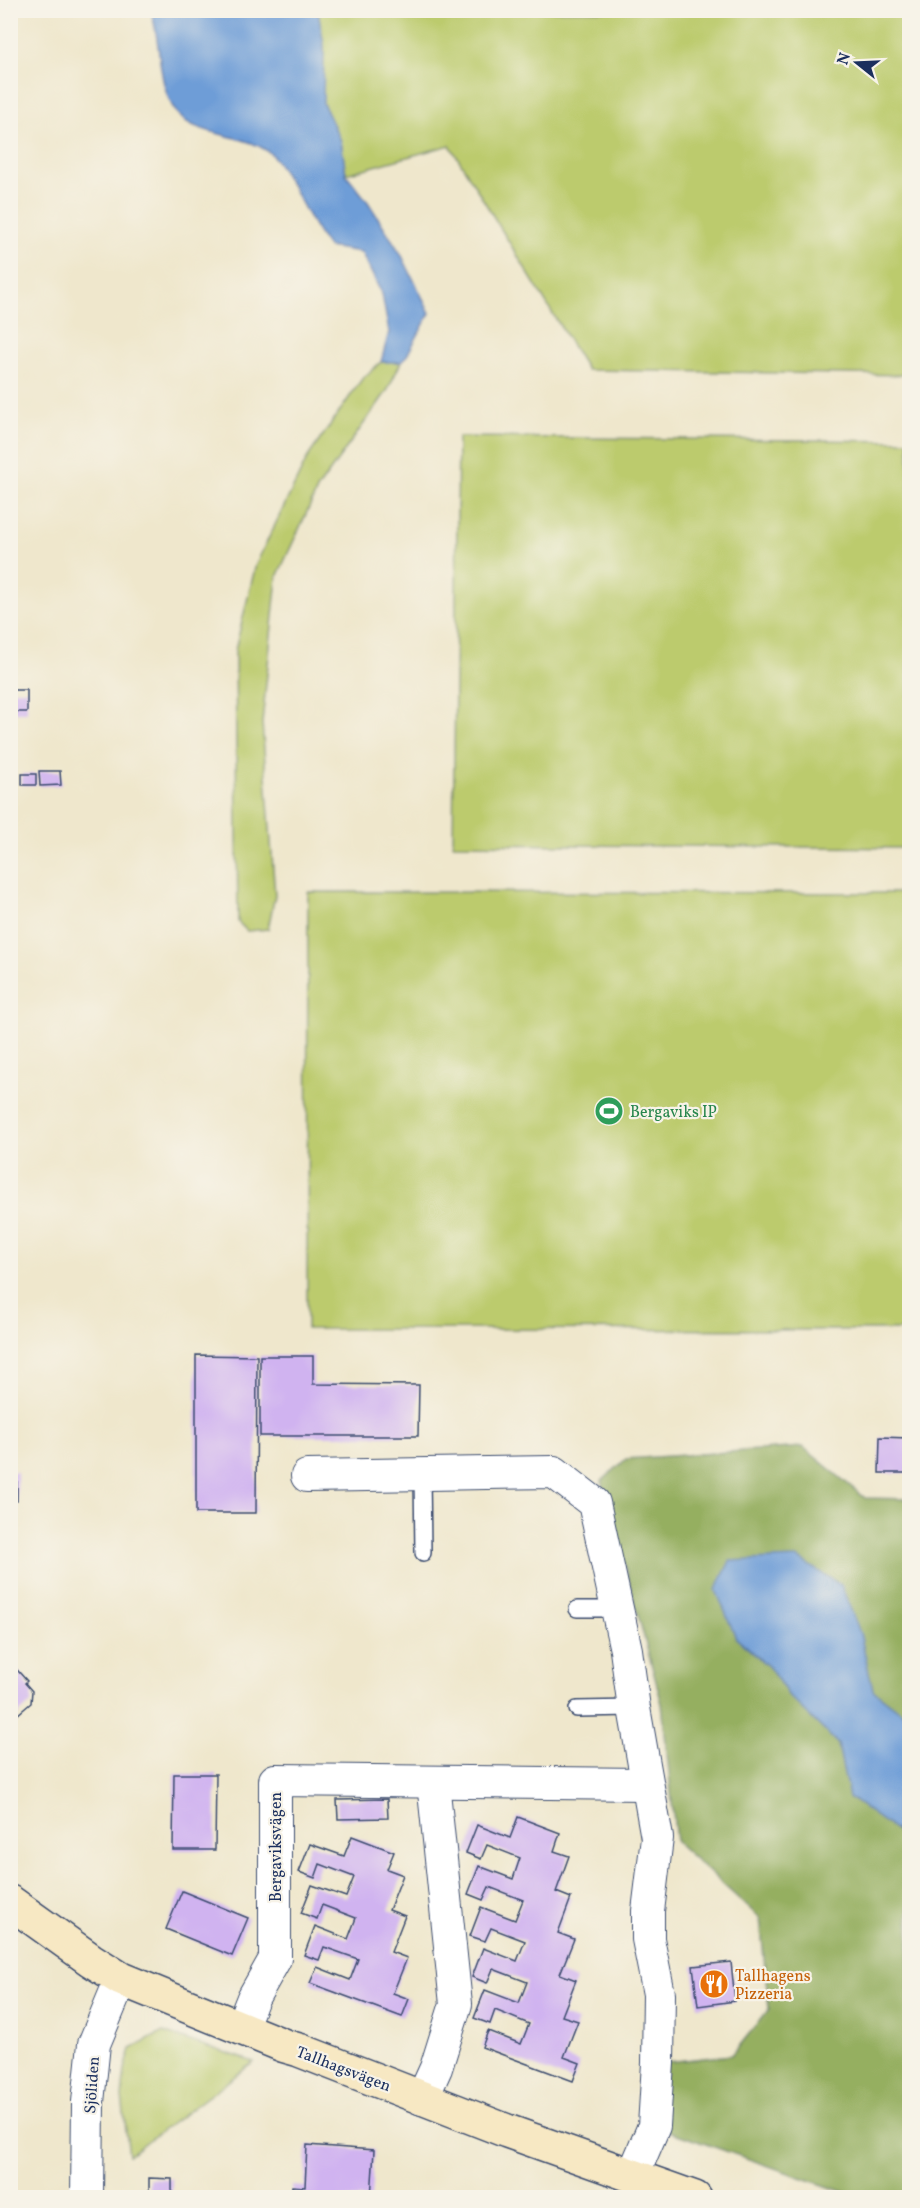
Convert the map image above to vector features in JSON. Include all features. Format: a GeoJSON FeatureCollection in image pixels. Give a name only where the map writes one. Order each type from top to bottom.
{"type":"FeatureCollection","features":[{"type":"Feature","properties":{"kind":"main road","name":"Tallhagsvägen"},"geometry":{"type":"LineString","coordinates":[[10,1902],[121,1979],[422,2099],[695,2198]]}},
{"type":"Feature","properties":{"kind":"street"},"geometry":{"type":"LineString","coordinates":[[307,1476],[554,1472],[594,1503],[626,1650],[646,1784],[657,1838],[648,1911],[648,1939],[659,1994],[654,2126],[633,2175]]}},
{"type":"Feature","properties":{"kind":"street","name":"Bergaviksvägen"},"geometry":{"type":"LineString","coordinates":[[241,2028],[253,1998],[275,1959],[275,1780],[646,1784]]}},
{"type":"Feature","properties":{"kind":"street"},"geometry":{"type":"LineString","coordinates":[[422,2099],[456,2004],[433,1782]]}},
{"type":"Feature","properties":{"kind":"street","name":"Sjöliden"},"geometry":{"type":"LineString","coordinates":[[87,2198],[88,2102],[94,2044],[121,1979]]}},
{"type":"Feature","properties":{"kind":"lane"},"geometry":{"type":"LineString","coordinates":[[422,1474],[423,1553]]}},
{"type":"Feature","properties":{"kind":"lane"},"geometry":{"type":"LineString","coordinates":[[577,1609],[618,1609]]}},
{"type":"Feature","properties":{"kind":"lane"},"geometry":{"type":"LineString","coordinates":[[577,1709],[634,1708]]}},
{"type":"Feature","properties":{"kind":"green space"},"geometry":{"type":"Polygon","coordinates":[[[318,11],[909,11],[909,375],[587,370],[450,145],[346,174],[341,141],[323,103],[324,45],[318,11]]]}},
{"type":"Feature","properties":{"kind":"green space"},"geometry":{"type":"Polygon","coordinates":[[[381,362],[401,362],[387,391],[318,488],[277,577],[262,723],[275,895],[268,929],[247,931],[238,922],[235,650],[256,564],[308,457],[362,379],[381,362]]]}},
{"type":"Feature","properties":{"kind":"green space"},"geometry":{"type":"Polygon","coordinates":[[[458,437],[909,441],[909,848],[453,844],[458,437]]]}},
{"type":"Feature","properties":{"kind":"green space","name":"Bergaviks IP"},"geometry":{"type":"Polygon","coordinates":[[[308,892],[909,893],[909,1330],[307,1329],[308,892]]]}},
{"type":"Feature","properties":{"kind":"green space"},"geometry":{"type":"Polygon","coordinates":[[[803,1447],[865,1498],[909,1499],[909,1722],[902,1713],[873,1690],[860,1633],[736,1638],[769,1667],[789,1696],[838,1744],[849,1797],[902,1835],[909,1845],[909,2197],[858,2197],[654,2126],[658,2063],[732,2055],[769,2009],[760,1918],[676,1842],[662,1704],[602,1481],[626,1459],[803,1447]]]}},
{"type":"Feature","properties":{"kind":"green space"},"geometry":{"type":"Polygon","coordinates":[[[163,2032],[254,2062],[129,2155],[122,2097],[125,2069],[131,2049],[163,2032]]]}},
{"type":"Feature","properties":{"kind":"water"},"geometry":{"type":"Polygon","coordinates":[[[151,11],[318,11],[324,45],[323,103],[341,141],[346,174],[368,202],[401,254],[430,313],[401,362],[381,362],[389,332],[382,294],[361,252],[328,247],[271,154],[248,142],[195,126],[176,112],[162,76],[151,11]]]}},
{"type":"Feature","properties":{"kind":"water"},"geometry":{"type":"Polygon","coordinates":[[[797,1558],[841,1585],[860,1633],[873,1690],[903,1713],[909,1722],[909,1845],[902,1835],[849,1797],[838,1744],[789,1696],[769,1667],[736,1638],[716,1590],[730,1561],[797,1558]]]}},
{"type":"Feature","properties":{"kind":"building"},"geometry":{"type":"Polygon","coordinates":[[[12,690],[27,690],[27,712],[13,712],[12,690]]]}},
{"type":"Feature","properties":{"kind":"building"},"geometry":{"type":"Polygon","coordinates":[[[39,771],[60,771],[61,785],[40,786],[39,771]]]}},
{"type":"Feature","properties":{"kind":"building"},"geometry":{"type":"Polygon","coordinates":[[[22,774],[36,774],[36,785],[22,785],[22,774]]]}},
{"type":"Feature","properties":{"kind":"building"},"geometry":{"type":"Polygon","coordinates":[[[196,1355],[257,1356],[256,1513],[196,1513],[196,1355]]]}},
{"type":"Feature","properties":{"kind":"building"},"geometry":{"type":"Polygon","coordinates":[[[260,1356],[313,1356],[313,1384],[419,1385],[418,1436],[260,1436],[260,1356]]]}},
{"type":"Feature","properties":{"kind":"building"},"geometry":{"type":"Polygon","coordinates":[[[880,1437],[909,1438],[909,1473],[879,1473],[880,1437]]]}},
{"type":"Feature","properties":{"kind":"building"},"geometry":{"type":"Polygon","coordinates":[[[10,1472],[17,1472],[17,1501],[10,1501],[10,1472]]]}},
{"type":"Feature","properties":{"kind":"building"},"geometry":{"type":"Polygon","coordinates":[[[10,1662],[27,1681],[25,1683],[32,1691],[31,1703],[10,1721],[10,1662]]]}},
{"type":"Feature","properties":{"kind":"building"},"geometry":{"type":"Polygon","coordinates":[[[174,1774],[216,1774],[215,1850],[173,1850],[174,1774]]]}},
{"type":"Feature","properties":{"kind":"building"},"geometry":{"type":"Polygon","coordinates":[[[387,1799],[388,1818],[338,1819],[337,1800],[387,1799]]]}},
{"type":"Feature","properties":{"kind":"building"},"geometry":{"type":"Polygon","coordinates":[[[518,1817],[560,1833],[554,1851],[569,1856],[556,1892],[571,1898],[558,1933],[574,1939],[560,1974],[576,1980],[562,2016],[578,2021],[564,2057],[580,2063],[573,2081],[482,2047],[488,2031],[521,2044],[529,2024],[495,2010],[490,2024],[474,2018],[485,1990],[519,2003],[527,1982],[493,1969],[487,1983],[472,1977],[483,1948],[517,1961],[525,1941],[491,1928],[485,1941],[470,1936],[481,1907],[515,1920],[523,1900],[489,1887],[483,1900],[468,1894],[479,1866],[513,1879],[520,1858],[487,1845],[481,1859],[466,1853],[477,1825],[510,1838],[518,1817]]]}},
{"type":"Feature","properties":{"kind":"building"},"geometry":{"type":"Polygon","coordinates":[[[352,1836],[394,1852],[387,1869],[403,1875],[389,1910],[405,1916],[391,1952],[407,1958],[393,1993],[409,1999],[402,2017],[310,1983],[317,1967],[350,1980],[358,1959],[324,1947],[319,1960],[304,1955],[315,1926],[348,1939],[356,1918],[322,1905],[317,1919],[301,1913],[312,1885],[346,1897],[354,1877],[320,1864],[315,1878],[299,1872],[310,1844],[344,1856],[352,1836]]]}},
{"type":"Feature","properties":{"kind":"building"},"geometry":{"type":"Polygon","coordinates":[[[182,1891],[248,1918],[232,1956],[166,1929],[182,1891]]]}},
{"type":"Feature","properties":{"kind":"building","name":"Tallhagens Pizzeria"},"geometry":{"type":"Polygon","coordinates":[[[731,1962],[735,2001],[698,2006],[693,1966],[731,1962]]]}},
{"type":"Feature","properties":{"kind":"building"},"geometry":{"type":"Polygon","coordinates":[[[307,2145],[374,2150],[371,2198],[291,2198],[292,2186],[305,2187],[307,2145]]]}},
{"type":"Feature","properties":{"kind":"building"},"geometry":{"type":"Polygon","coordinates":[[[149,2178],[172,2179],[172,2198],[149,2198],[149,2178]]]}},
{"type":"Feature","properties":{"kind":"place","name":"Bergaviks IP"},"geometry":{"type":"Point","coordinates":[609,1111]}},
{"type":"Feature","properties":{"kind":"place","name":"Tallhagens Pizzeria"},"geometry":{"type":"Point","coordinates":[714,1984]}}]}
